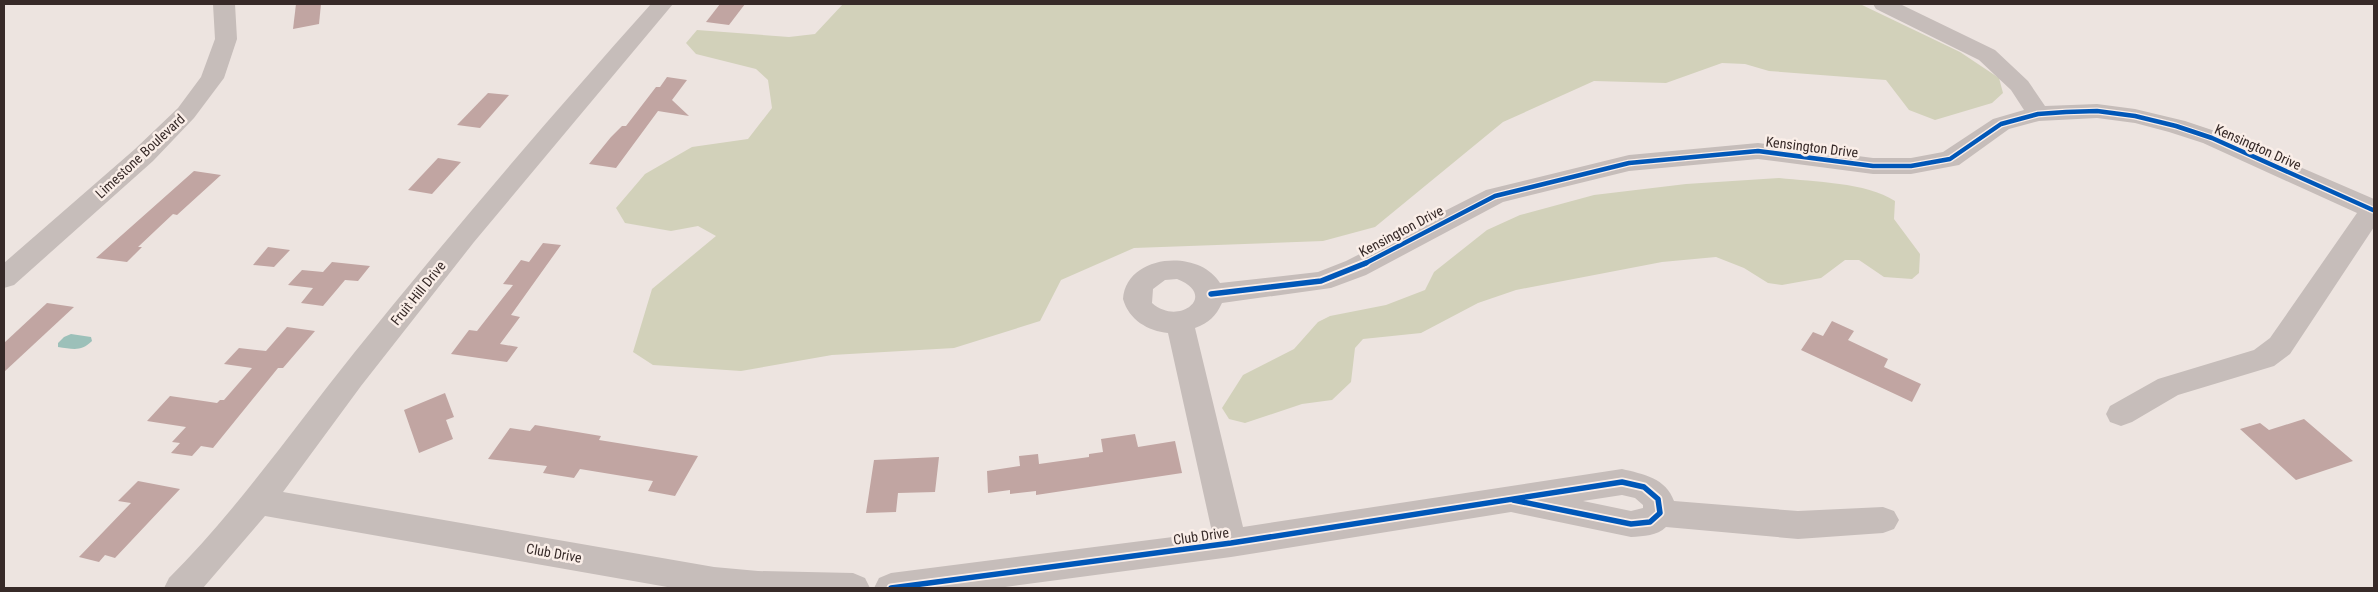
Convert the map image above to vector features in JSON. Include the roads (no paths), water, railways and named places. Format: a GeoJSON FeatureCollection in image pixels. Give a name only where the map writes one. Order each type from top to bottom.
{"type":"FeatureCollection","features":[{"type":"Feature","properties":{"kind":"street","name":"Limestone Boulevard"},"geometry":{"type":"LineString","coordinates":[[4,278],[144,155],[186,113],[212,78],[226,39],[224,4]]}},
{"type":"Feature","properties":{"kind":"street","name":"Fruit Hill Drive"},"geometry":{"type":"LineString","coordinates":[[182,588],[209,561],[257,501],[303,438],[520,167],[662,4]]}},
{"type":"Feature","properties":{"kind":"street"},"geometry":{"type":"LineString","coordinates":[[1884,4],[1987,55],[2020,86],[2038,114]]}},
{"type":"Feature","properties":{"kind":"street","name":"Kensington Drive"},"geometry":{"type":"LineString","coordinates":[[1211,294],[1321,281],[1356,268],[1495,196],[1629,163],[1758,151],[1873,166],[1911,166],[1950,159],[2001,124],[2038,114],[2097,111],[2135,116],[2176,126],[2212,138],[2374,209]]}},
{"type":"Feature","properties":{"kind":"street"},"geometry":{"type":"LineString","coordinates":[[2121,414],[2168,387],[2264,358],[2280,346],[2374,209]]}},
{"type":"Feature","properties":{"kind":"street"},"geometry":{"type":"LineString","coordinates":[[1166,270],[1191,272],[1201,278],[1208,286],[1211,294],[1210,304],[1204,312],[1194,319],[1180,323],[1154,320],[1144,313],[1138,304],[1136,295],[1139,286],[1146,278],[1166,270]]}},
{"type":"Feature","properties":{"kind":"street"},"geometry":{"type":"LineString","coordinates":[[1180,323],[1232,543]]}},
{"type":"Feature","properties":{"kind":"street","name":"Club Drive"},"geometry":{"type":"LineString","coordinates":[[891,588],[1232,543],[1622,482],[1644,487],[1658,499],[1660,513],[1798,525],[1883,520]]}},
{"type":"Feature","properties":{"kind":"street","name":"Club Drive"},"geometry":{"type":"LineString","coordinates":[[257,501],[714,580],[758,586],[853,588]]}},
{"type":"Feature","properties":{"kind":"water"},"geometry":{"type":"Polygon","coordinates":[[[71,334],[91,337],[92,341],[80,348],[58,347],[58,343],[64,337],[71,334]]]}}]}
